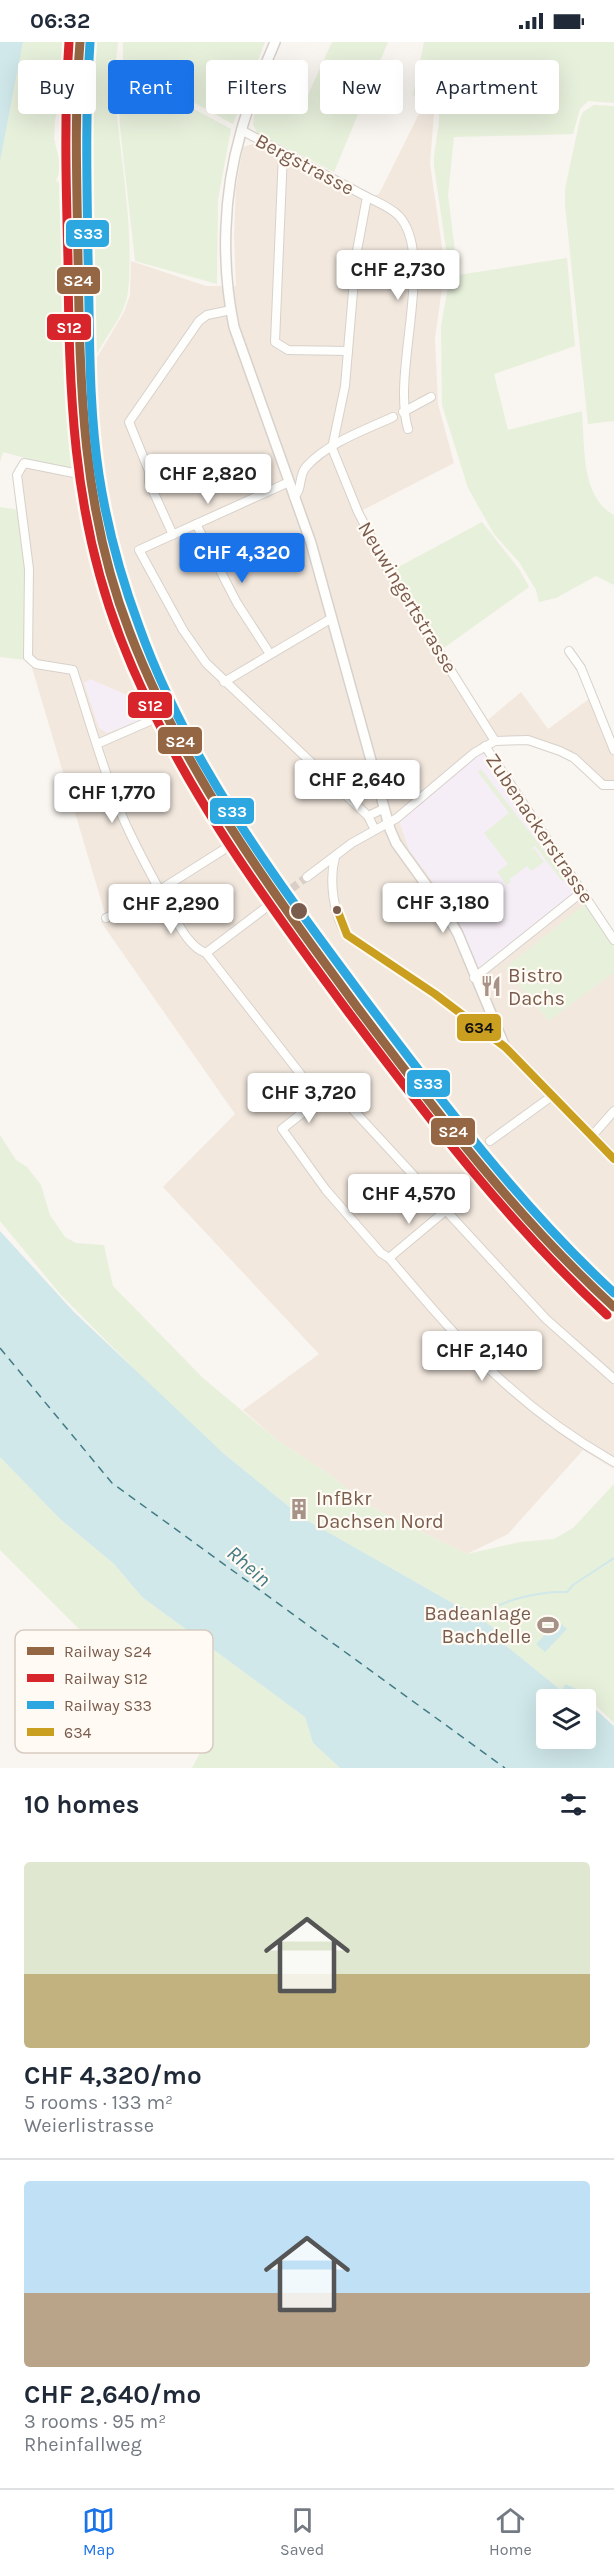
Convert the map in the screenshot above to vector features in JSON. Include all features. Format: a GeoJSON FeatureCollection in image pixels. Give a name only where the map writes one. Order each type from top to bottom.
{"type":"FeatureCollection","features":[{"type":"Feature","properties":{"kind":"street"},"geometry":{"type":"LineString","coordinates":[[275,42],[241,130],[227,210],[228,296],[237,338],[289,482],[332,618],[387,824],[396,843],[445,911],[458,934],[474,978],[505,1047]]}},
{"type":"Feature","properties":{"kind":"street","name":"Bergstrasse"},"geometry":{"type":"LineString","coordinates":[[241,130],[367,197],[356,256],[345,386],[332,448]]}},
{"type":"Feature","properties":{"kind":"street"},"geometry":{"type":"LineString","coordinates":[[283,153],[275,342],[288,350],[348,351]]}},
{"type":"Feature","properties":{"kind":"street"},"geometry":{"type":"LineString","coordinates":[[367,197],[390,208],[400,218],[414,246],[416,272],[407,335],[403,412],[408,429]]}},
{"type":"Feature","properties":{"kind":"street"},"geometry":{"type":"LineString","coordinates":[[173,535],[149,482],[149,471],[129,422],[199,321],[207,315],[231,310]]}},
{"type":"Feature","properties":{"kind":"street"},"geometry":{"type":"LineString","coordinates":[[403,412],[431,397]]}},
{"type":"Feature","properties":{"kind":"street"},"geometry":{"type":"LineString","coordinates":[[294,497],[299,492],[300,478],[304,469],[332,448],[393,417]]}},
{"type":"Feature","properties":{"kind":"street","name":"Neuwingertstrasse"},"geometry":{"type":"LineString","coordinates":[[332,448],[358,512],[389,572],[495,741]]}},
{"type":"Feature","properties":{"kind":"street"},"geometry":{"type":"LineString","coordinates":[[97,744],[152,720],[104,581],[82,480],[74,473],[28,462],[20,466],[17,475],[29,568],[27,653],[30,661],[73,670],[97,744],[122,816],[159,890],[197,950],[206,953],[320,1099]]}},
{"type":"Feature","properties":{"kind":"street"},"geometry":{"type":"LineString","coordinates":[[289,482],[139,550],[183,630],[206,663],[368,816],[375,830]]}},
{"type":"Feature","properties":{"kind":"street"},"geometry":{"type":"LineString","coordinates":[[196,524],[237,603],[270,654]]}},
{"type":"Feature","properties":{"kind":"street"},"geometry":{"type":"LineString","coordinates":[[224,682],[332,618]]}},
{"type":"Feature","properties":{"kind":"street"},"geometry":{"type":"LineString","coordinates":[[569,651],[581,668],[614,750]]}},
{"type":"Feature","properties":{"kind":"street"},"geometry":{"type":"LineString","coordinates":[[307,877],[387,824],[485,746],[495,741],[528,740],[552,747],[574,758],[603,784],[614,785]]}},
{"type":"Feature","properties":{"kind":"street","name":"Zubenackerstrasse"},"geometry":{"type":"LineString","coordinates":[[485,746],[614,940]]}},
{"type":"Feature","properties":{"kind":"street"},"geometry":{"type":"LineString","coordinates":[[368,816],[383,809]]}},
{"type":"Feature","properties":{"kind":"street"},"geometry":{"type":"LineString","coordinates":[[106,918],[159,890],[223,850]]}},
{"type":"Feature","properties":{"kind":"street"},"geometry":{"type":"LineString","coordinates":[[335,857],[334,896],[340,920],[347,935],[435,994],[505,1047],[614,1159]]}},
{"type":"Feature","properties":{"kind":"street"},"geometry":{"type":"LineString","coordinates":[[474,978],[582,892]]}},
{"type":"Feature","properties":{"kind":"street"},"geometry":{"type":"LineString","coordinates":[[206,953],[272,903]]}},
{"type":"Feature","properties":{"kind":"street"},"geometry":{"type":"LineString","coordinates":[[614,1379],[546,1319],[454,1216],[444,1212],[333,1088],[282,1129],[326,1190],[381,1253],[389,1258],[455,1336],[500,1382],[574,1440],[614,1462]]}},
{"type":"Feature","properties":{"kind":"street"},"geometry":{"type":"LineString","coordinates":[[490,1141],[552,1096]]}},
{"type":"Feature","properties":{"kind":"street"},"geometry":{"type":"LineString","coordinates":[[592,1136],[614,1111]]}},
{"type":"Feature","properties":{"kind":"street"},"geometry":{"type":"LineString","coordinates":[[389,1258],[444,1212]]}},
{"type":"Feature","properties":{"kind":"shaded area"},"geometry":{"type":"Polygon","coordinates":[[[419,114],[434,114],[430,164],[445,267],[435,338],[438,404],[454,463],[361,511],[380,552],[488,720],[521,692],[548,729],[593,696],[614,750],[614,784],[609,786],[574,758],[528,740],[485,746],[614,940],[614,1469],[583,1450],[508,1534],[467,1554],[369,1506],[329,1474],[277,1440],[243,1410],[319,1354],[163,1187],[235,1114],[101,922],[106,917],[30,661],[20,466],[74,473],[105,471],[93,434],[89,389],[95,361],[124,312],[130,295],[131,261],[206,286],[236,286],[234,236],[236,187],[243,147],[253,144],[283,153],[367,197],[379,194],[419,114]]]}},
{"type":"Feature","properties":{"kind":"shaded area"},"geometry":{"type":"Polygon","coordinates":[[[90,679],[141,701],[143,712],[140,720],[107,733],[99,728],[84,683],[90,679]]]}},
{"type":"Feature","properties":{"kind":"shaded area"},"geometry":{"type":"Polygon","coordinates":[[[480,753],[489,756],[579,891],[478,970],[463,931],[444,897],[409,850],[399,821],[480,753]]]}},
{"type":"Feature","properties":{"kind":"green space"},"geometry":{"type":"Polygon","coordinates":[[[23,42],[70,42],[69,60],[19,60],[23,42]]]}},
{"type":"Feature","properties":{"kind":"green space"},"geometry":{"type":"Polygon","coordinates":[[[91,42],[118,42],[116,60],[108,60],[108,114],[117,114],[128,213],[130,266],[126,302],[95,358],[89,377],[89,414],[94,441],[87,441],[83,381],[82,253],[85,247],[82,184],[89,176],[86,114],[96,114],[96,60],[90,60],[91,42]]]}},
{"type":"Feature","properties":{"kind":"green space"},"geometry":{"type":"Polygon","coordinates":[[[123,42],[265,42],[258,60],[206,60],[206,109],[194,103],[194,60],[123,60],[123,42]]]}},
{"type":"Feature","properties":{"kind":"green space"},"geometry":{"type":"Polygon","coordinates":[[[332,42],[388,42],[381,60],[324,60],[332,42]]]}},
{"type":"Feature","properties":{"kind":"green space"},"geometry":{"type":"Polygon","coordinates":[[[424,42],[614,42],[614,103],[588,101],[580,109],[573,134],[454,137],[448,195],[458,275],[567,258],[575,346],[494,374],[508,430],[582,411],[584,454],[590,483],[603,507],[614,515],[614,585],[596,576],[556,598],[539,602],[536,590],[519,562],[494,534],[468,488],[442,405],[441,326],[450,276],[434,166],[439,114],[559,114],[559,60],[420,60],[424,42]]]}},
{"type":"Feature","properties":{"kind":"green space"},"geometry":{"type":"Polygon","coordinates":[[[18,67],[18,114],[57,114],[54,139],[61,167],[56,181],[68,185],[69,295],[74,292],[75,372],[84,474],[3,452],[0,462],[0,159],[18,67]]]}},
{"type":"Feature","properties":{"kind":"green space"},"geometry":{"type":"Polygon","coordinates":[[[320,68],[320,114],[358,114],[334,172],[257,133],[253,124],[254,114],[308,114],[308,95],[320,68]]]}},
{"type":"Feature","properties":{"kind":"green space"},"geometry":{"type":"Polygon","coordinates":[[[594,105],[614,106],[614,421],[588,424],[565,189],[580,119],[583,112],[594,105]]]}},
{"type":"Feature","properties":{"kind":"green space"},"geometry":{"type":"Polygon","coordinates":[[[194,109],[231,129],[218,200],[217,284],[135,261],[119,114],[194,114],[194,109]]]}},
{"type":"Feature","properties":{"kind":"green space"},"geometry":{"type":"Polygon","coordinates":[[[215,114],[237,114],[233,124],[215,114]]]}},
{"type":"Feature","properties":{"kind":"green space"},"geometry":{"type":"Polygon","coordinates":[[[0,507],[20,510],[27,568],[25,660],[0,657],[0,507]]]}},
{"type":"Feature","properties":{"kind":"green space"},"geometry":{"type":"Polygon","coordinates":[[[482,522],[519,569],[529,587],[441,650],[391,571],[482,522]]]}},
{"type":"Feature","properties":{"kind":"green space"},"geometry":{"type":"Polygon","coordinates":[[[481,769],[566,879],[562,881],[535,846],[529,851],[534,848],[544,862],[531,871],[527,866],[510,879],[511,882],[507,885],[497,872],[508,864],[484,833],[509,813],[478,772],[481,769]]]}},
{"type":"Feature","properties":{"kind":"green space"},"geometry":{"type":"Polygon","coordinates":[[[586,903],[614,944],[614,972],[549,1021],[505,968],[586,903]]]}},
{"type":"Feature","properties":{"kind":"green space"},"geometry":{"type":"Polygon","coordinates":[[[0,1135],[16,1160],[27,1167],[41,1185],[50,1215],[65,1237],[76,1243],[104,1245],[113,1286],[203,1378],[277,1440],[329,1474],[369,1506],[467,1554],[520,1542],[554,1539],[573,1528],[614,1484],[614,1723],[596,1706],[596,1689],[560,1689],[504,1644],[507,1639],[468,1609],[456,1605],[303,1518],[223,1453],[167,1402],[61,1295],[0,1221],[0,1135]]]}},
{"type":"Feature","properties":{"kind":"green space"},"geometry":{"type":"Polygon","coordinates":[[[0,1457],[60,1519],[114,1564],[142,1597],[187,1630],[80,1630],[0,1550],[0,1457]]]}},
{"type":"Feature","properties":{"kind":"green space"},"geometry":{"type":"Polygon","coordinates":[[[213,1649],[305,1717],[313,1743],[340,1768],[192,1768],[200,1753],[213,1753],[213,1649]]]}},
{"type":"Feature","properties":{"kind":"water"},"geometry":{"type":"Polygon","coordinates":[[[0,42],[23,42],[18,60],[0,161],[0,42]]]}},
{"type":"Feature","properties":{"kind":"water","name":"Rhein"},"geometry":{"type":"Polygon","coordinates":[[[0,1231],[74,1312],[223,1453],[303,1518],[456,1605],[468,1609],[508,1639],[504,1644],[560,1689],[536,1689],[536,1749],[596,1749],[596,1710],[614,1726],[614,1768],[340,1768],[313,1743],[305,1717],[213,1649],[213,1630],[187,1630],[142,1597],[114,1564],[60,1519],[0,1457],[0,1231]]]}},
{"type":"Feature","properties":{"kind":"water"},"geometry":{"type":"Polygon","coordinates":[[[558,1621],[567,1629],[545,1652],[536,1644],[558,1621]]]}},
{"type":"Feature","properties":{"kind":"water"},"geometry":{"type":"Polygon","coordinates":[[[565,1684],[576,1689],[563,1689],[565,1684]]]}},
{"type":"Feature","properties":{"kind":"waterway"},"geometry":{"type":"LineString","coordinates":[[482,1620],[497,1607],[520,1598],[567,1592],[573,1585],[614,1558]]}},
{"type":"Feature","properties":{"kind":"ferry route"},"geometry":{"type":"LineString","coordinates":[[0,1348],[112,1483],[505,1768]]}},
{"type":"Feature","properties":{"kind":"tunnel"},"geometry":{"type":"LineString","coordinates":[[272,903],[307,877]]}},
{"type":"Feature","properties":{"kind":"rail line","name":"S12"},"geometry":{"type":"LineString","coordinates":[[69,42],[66,96],[66,178],[70,356],[76,451],[92,544],[104,591],[141,688],[193,786],[221,832],[252,879],[349,1013],[471,1170],[537,1244],[607,1315]]}},
{"type":"Feature","properties":{"kind":"rail line","name":"S24"},"geometry":{"type":"LineString","coordinates":[[80,42],[76,123],[77,204],[80,354],[87,448],[93,495],[114,587],[151,684],[202,781],[231,828],[292,918],[357,1007],[479,1163],[544,1237],[614,1307]]}},
{"type":"Feature","properties":{"kind":"rail line","name":"S33"},"geometry":{"type":"LineString","coordinates":[[90,43],[87,203],[90,366],[95,448],[102,494],[115,552],[132,608],[159,677],[209,774],[238,821],[333,957],[484,1153],[546,1225],[614,1293]]}},
{"type":"Feature","properties":{"kind":"transit line","name":"634"},"geometry":{"type":"LineString","coordinates":[[337,909],[347,935],[435,994],[505,1047],[614,1159]]}},
{"type":"Feature","properties":{"kind":"place","name":"Bistro Dachs"},"geometry":{"type":"Point","coordinates":[491,986]}},
{"type":"Feature","properties":{"kind":"place","name":"InfBkr Dachsen Nord"},"geometry":{"type":"Point","coordinates":[299,1509]}},
{"type":"Feature","properties":{"kind":"place","name":"Badeanlage Bachdelle"},"geometry":{"type":"Point","coordinates":[548,1625]}}]}
